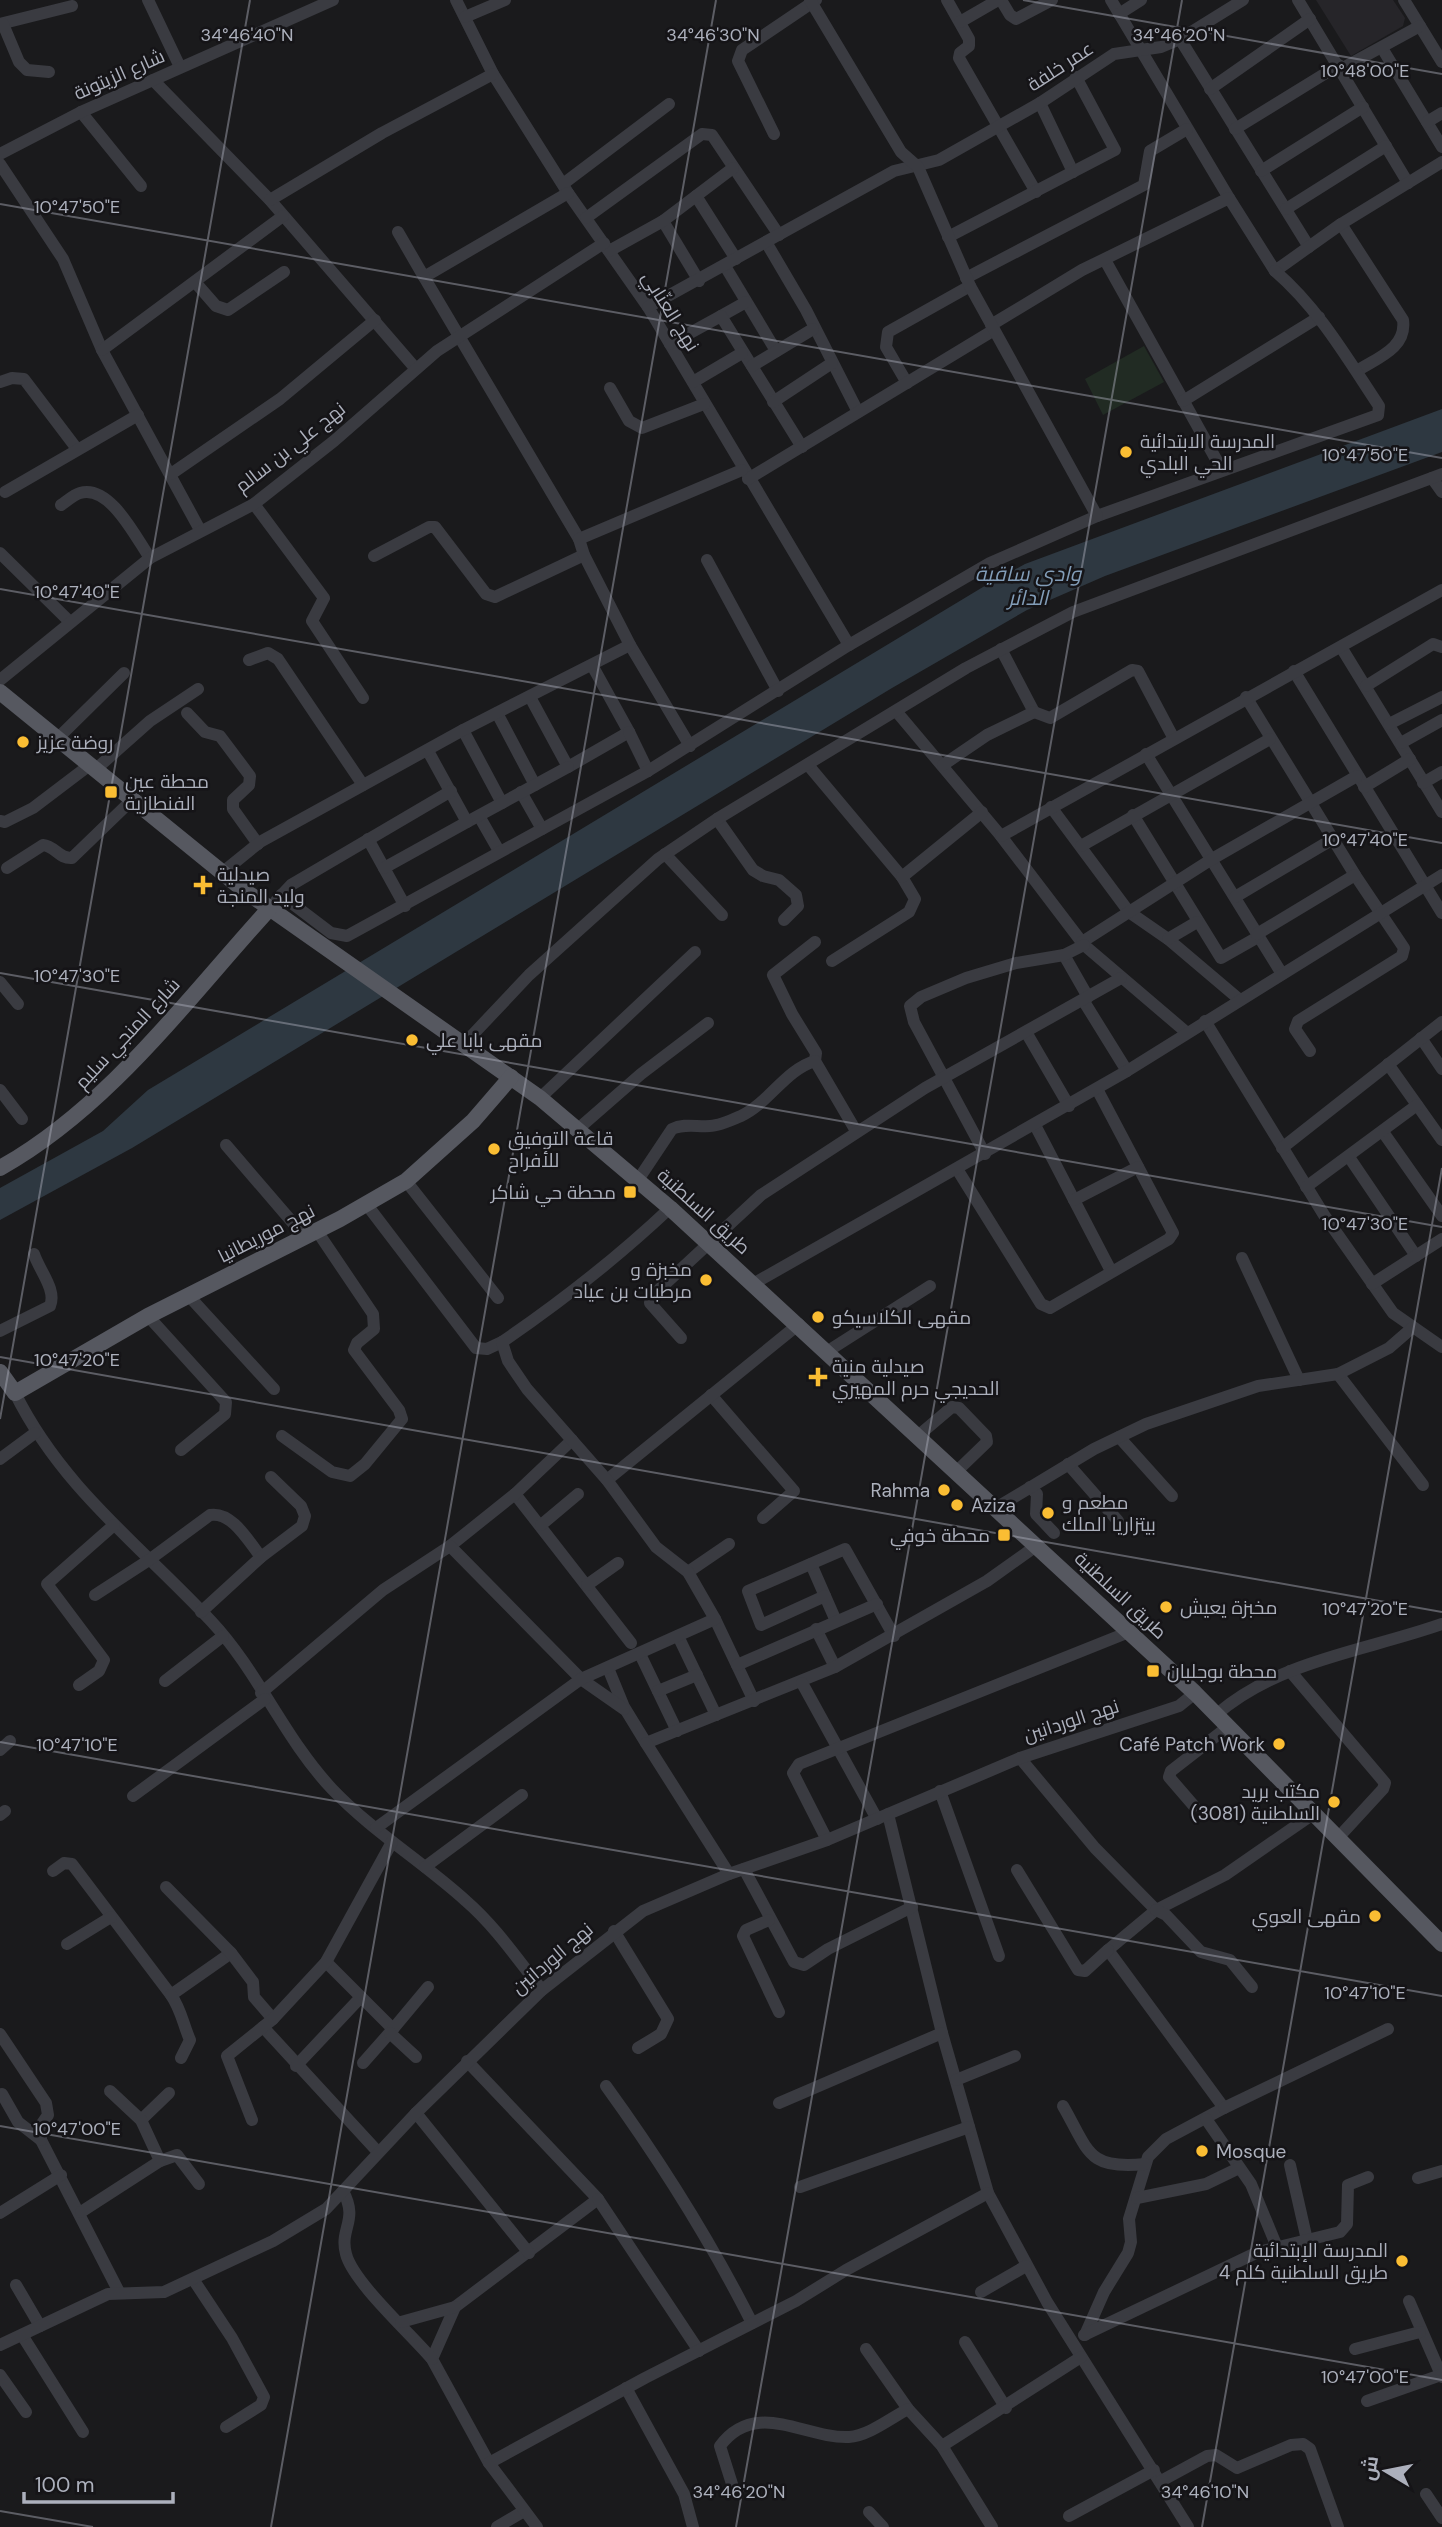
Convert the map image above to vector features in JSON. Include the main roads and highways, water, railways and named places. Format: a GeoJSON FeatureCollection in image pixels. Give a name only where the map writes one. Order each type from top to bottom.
{"type":"FeatureCollection","features":[{"type":"Feature","properties":{"kind":"main road"},"geometry":{"type":"LineString","coordinates":[[0,692],[269,909]]}},
{"type":"Feature","properties":{"kind":"main road","name":"طريق السلطنية"},"geometry":{"type":"LineString","coordinates":[[269,909],[540,1098],[670,1208],[799,1324],[1195,1693],[1442,1944]]}},
{"type":"Feature","properties":{"kind":"main road","name":"شارع المنجي سليم"},"geometry":{"type":"LineString","coordinates":[[0,1168],[53,1134],[111,1084],[269,909]]}},
{"type":"Feature","properties":{"kind":"main road","name":"نهج موريطانيا"},"geometry":{"type":"LineString","coordinates":[[0,1372],[15,1393],[148,1316],[367,1205],[406,1181],[473,1121],[511,1077]]}},
{"type":"Feature","properties":{"kind":"water","name":"وادي ساقية الدائر"},"geometry":{"type":"Polygon","coordinates":[[[1442,409],[1442,452],[1105,576],[1027,610],[892,688],[132,1148],[0,1220],[0,1188],[103,1131],[148,1090],[983,587],[1025,564],[1442,409]]]}},
{"type":"Feature","properties":{"kind":"place","name":"المدرسة الابتدائية الحي البلدي"},"geometry":{"type":"Point","coordinates":[1126,452]}},
{"type":"Feature","properties":{"kind":"place","name":"روضة عزيز"},"geometry":{"type":"Point","coordinates":[23,742]}},
{"type":"Feature","properties":{"kind":"place","name":"محطة عين الفنطازية"},"geometry":{"type":"Point","coordinates":[111,792]}},
{"type":"Feature","properties":{"kind":"place","name":"صيدلية وليد المنجة"},"geometry":{"type":"Point","coordinates":[203,885]}},
{"type":"Feature","properties":{"kind":"place","name":"مقهى بابا علي"},"geometry":{"type":"Point","coordinates":[412,1040]}},
{"type":"Feature","properties":{"kind":"place","name":"قاعة التوفيق للأفراح"},"geometry":{"type":"Point","coordinates":[494,1149]}},
{"type":"Feature","properties":{"kind":"place","name":"محطة حي شاكر"},"geometry":{"type":"Point","coordinates":[630,1192]}},
{"type":"Feature","properties":{"kind":"place","name":"مخبزة و مرطبات بن عياد"},"geometry":{"type":"Point","coordinates":[706,1280]}},
{"type":"Feature","properties":{"kind":"place","name":"مقهى الكلاسيكو"},"geometry":{"type":"Point","coordinates":[818,1317]}},
{"type":"Feature","properties":{"kind":"place","name":"صيدلية منية الحديجي حرم المهيري"},"geometry":{"type":"Point","coordinates":[818,1377]}},
{"type":"Feature","properties":{"kind":"place","name":"Rahma"},"geometry":{"type":"Point","coordinates":[944,1490]}},
{"type":"Feature","properties":{"kind":"place","name":"Aziza"},"geometry":{"type":"Point","coordinates":[957,1505]}},
{"type":"Feature","properties":{"kind":"place","name":"مطعم و بيتزاريا الملك"},"geometry":{"type":"Point","coordinates":[1048,1513]}},
{"type":"Feature","properties":{"kind":"place","name":"محطة خوفي"},"geometry":{"type":"Point","coordinates":[1004,1535]}},
{"type":"Feature","properties":{"kind":"place","name":"مخبزة يعيش"},"geometry":{"type":"Point","coordinates":[1166,1607]}},
{"type":"Feature","properties":{"kind":"place","name":"محطة بوجلبان"},"geometry":{"type":"Point","coordinates":[1153,1671]}},
{"type":"Feature","properties":{"kind":"place","name":"Café Patch Work"},"geometry":{"type":"Point","coordinates":[1279,1744]}},
{"type":"Feature","properties":{"kind":"place","name":"مكتب بريد السلطنية (3081)"},"geometry":{"type":"Point","coordinates":[1334,1802]}},
{"type":"Feature","properties":{"kind":"place","name":"مقهى العوي"},"geometry":{"type":"Point","coordinates":[1375,1916]}},
{"type":"Feature","properties":{"kind":"place","name":"Mosque"},"geometry":{"type":"Point","coordinates":[1202,2151]}},
{"type":"Feature","properties":{"kind":"place","name":"المدرسة الإبتدائية طريق السلطنية كلم 4"},"geometry":{"type":"Point","coordinates":[1402,2261]}}]}
